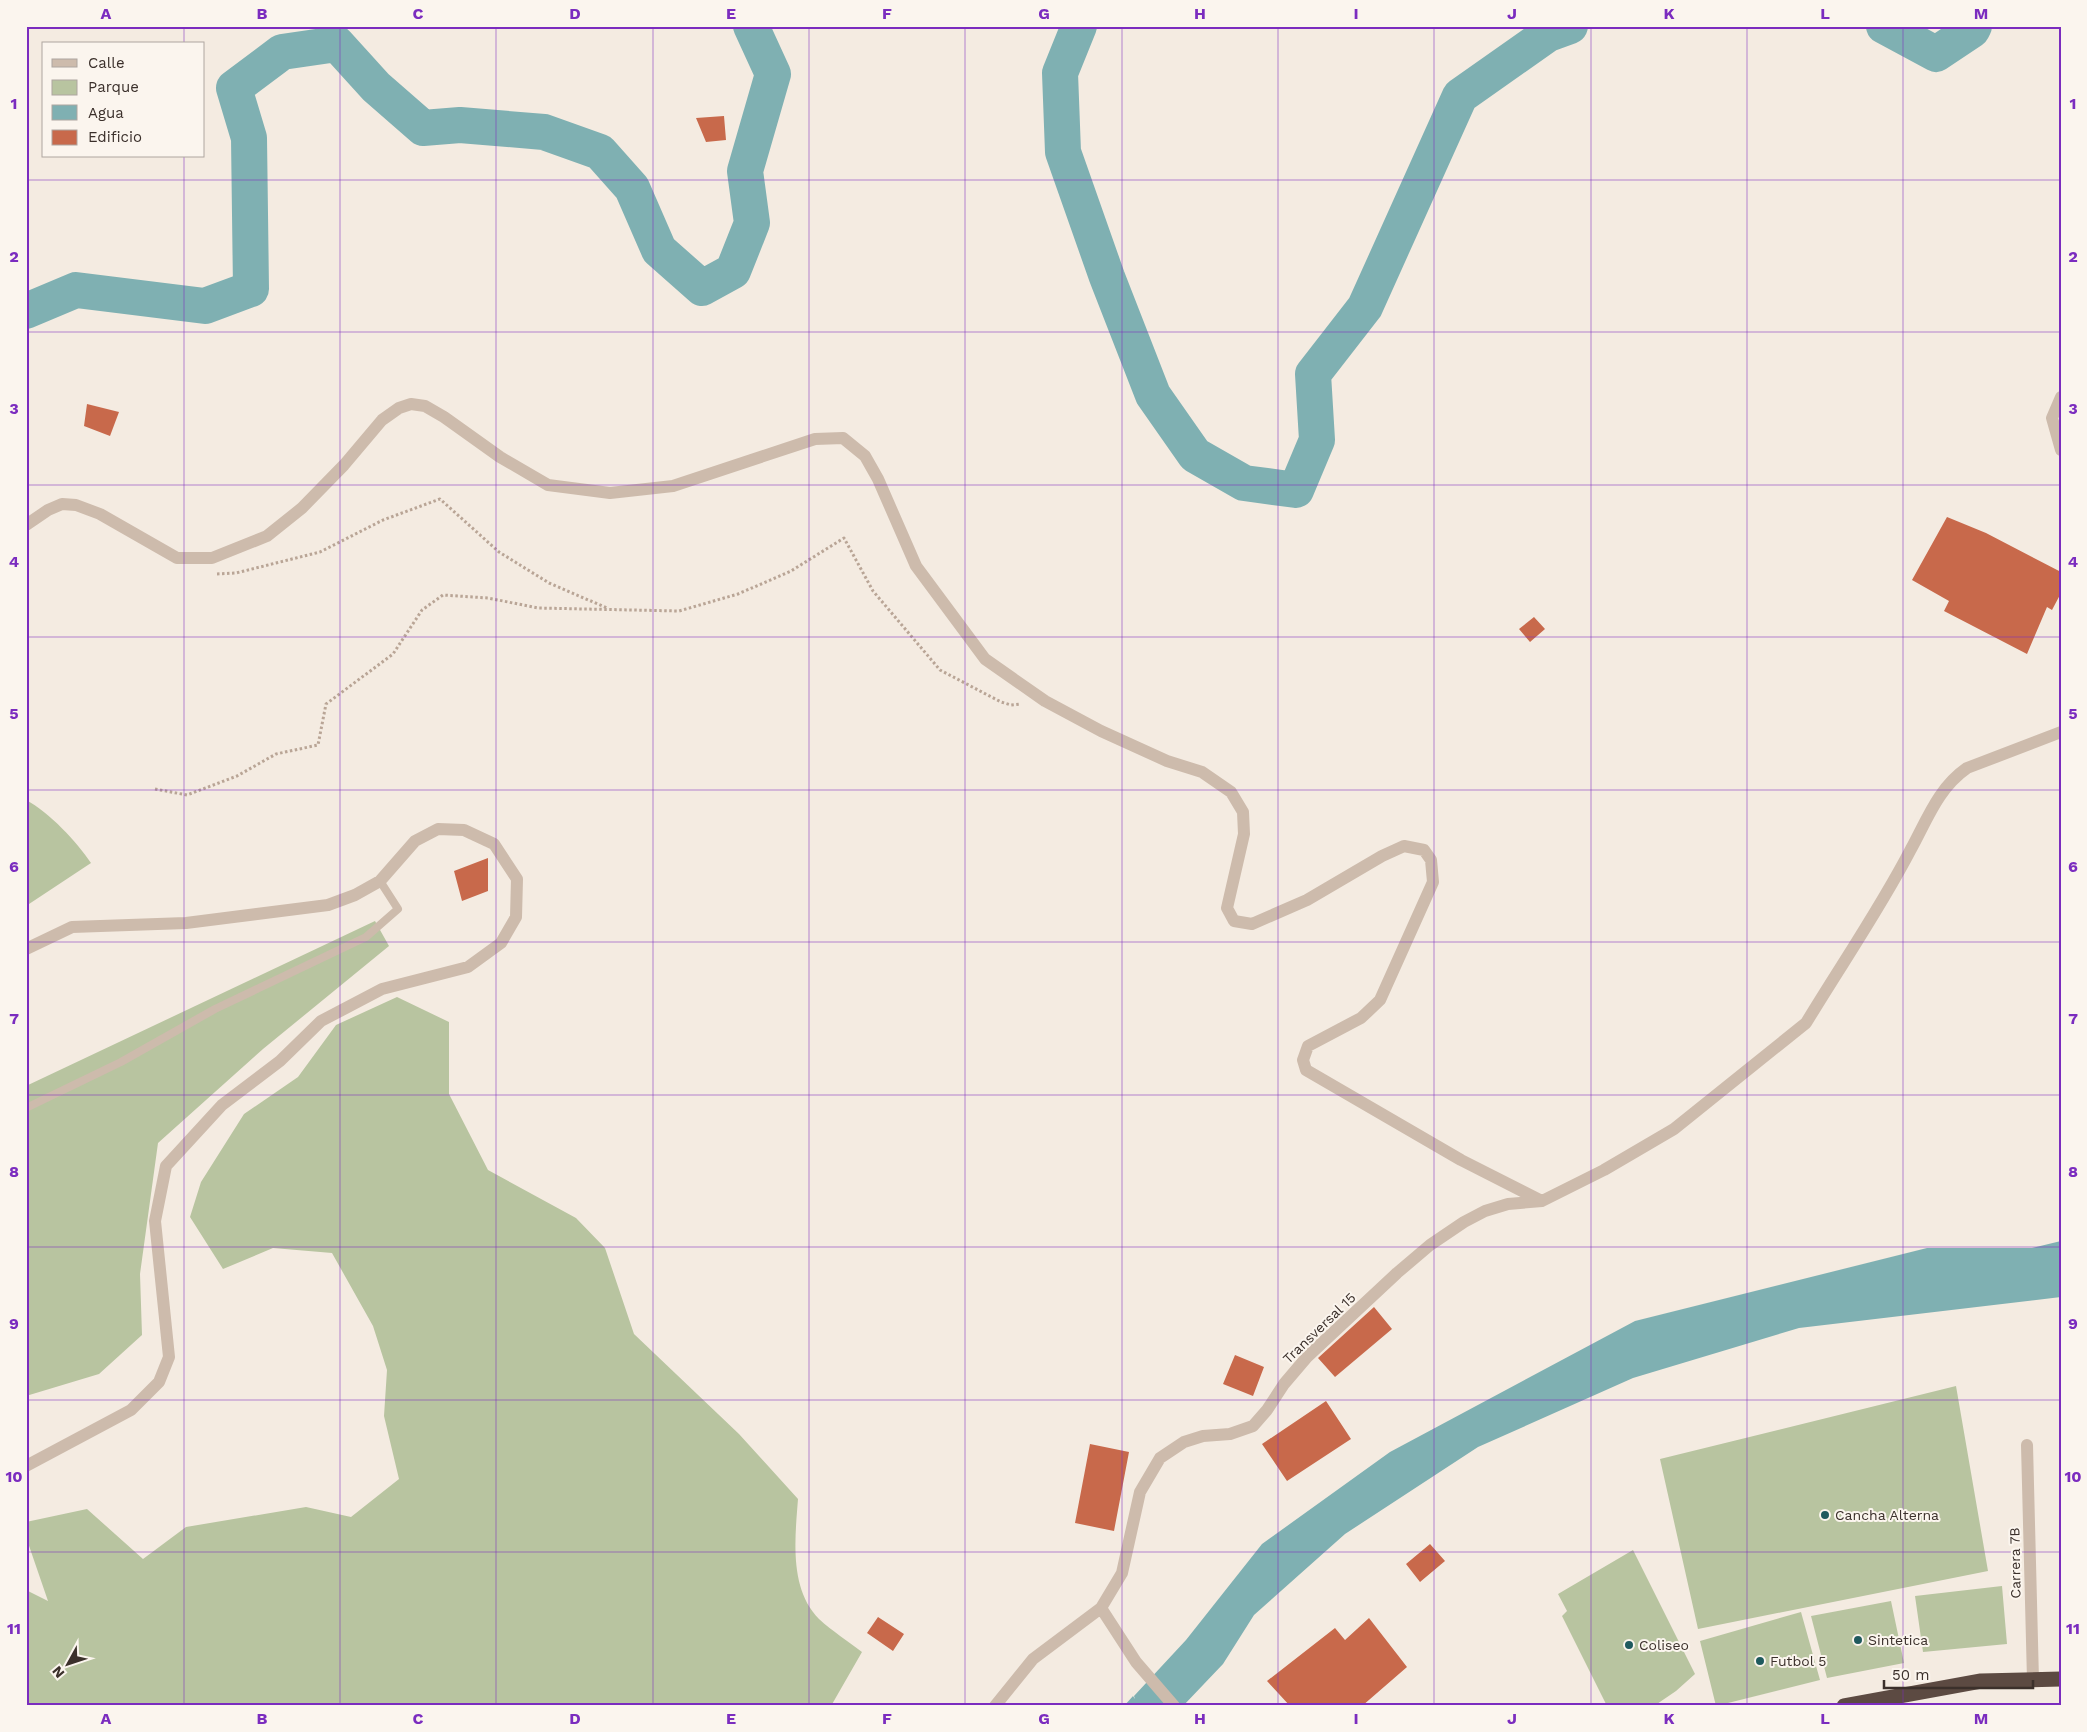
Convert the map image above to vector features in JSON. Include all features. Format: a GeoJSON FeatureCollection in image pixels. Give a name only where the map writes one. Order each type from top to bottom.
{"type":"FeatureCollection","features":[{"type":"Feature","properties":{"kind":"highway"},"geometry":{"type":"LineString","coordinates":[[1844,1706],[1887,1702],[1981,1681],[2061,1679]]}},
{"type":"Feature","properties":{"kind":"street"},"geometry":{"type":"LineString","coordinates":[[2061,397],[2052,418],[2061,450]]}},
{"type":"Feature","properties":{"kind":"street"},"geometry":{"type":"LineString","coordinates":[[26,525],[48,510],[62,504],[76,505],[100,514],[177,558],[212,558],[267,536],[302,508],[338,471],[382,420],[399,408],[412,404],[425,406],[444,417],[500,457],[548,485],[610,493],[673,486],[815,439],[843,438],[865,456],[878,479],[916,566],[985,659],[1045,700],[1101,731],[1166,761],[1202,772],[1231,792],[1243,812],[1244,834],[1226,908],[1234,920],[1252,924],[1289,908],[1404,846],[1424,850],[1431,860],[1433,882],[1380,1000],[1361,1018],[1308,1046],[1303,1060],[1306,1070],[1461,1160],[1542,1201],[1604,1170],[1674,1129],[1806,1023],[1912,849],[1935,802],[1956,776],[1967,768],[2061,732]]}},
{"type":"Feature","properties":{"kind":"street"},"geometry":{"type":"LineString","coordinates":[[26,948],[72,927],[186,923],[328,904],[355,895],[380,881],[415,841],[438,829],[464,830],[494,844],[517,879],[516,917],[501,943],[468,968],[382,989],[320,1022],[280,1061],[222,1105],[166,1166],[155,1221],[169,1357],[159,1382],[131,1410],[26,1466]]}},
{"type":"Feature","properties":{"kind":"street","name":"Transversal 15"},"geometry":{"type":"LineString","coordinates":[[1100,1608],[1122,1573],[1140,1492],[1160,1458],[1184,1442],[1204,1436],[1230,1434],[1253,1426],[1306,1357],[1430,1245],[1464,1222],[1485,1211],[1508,1204],[1542,1201]]}},
{"type":"Feature","properties":{"kind":"street","name":"Carrera 7B"},"geometry":{"type":"LineString","coordinates":[[2027,1445],[2033,1680]]}},
{"type":"Feature","properties":{"kind":"street"},"geometry":{"type":"LineString","coordinates":[[995,1706],[1033,1659],[1100,1608],[1136,1662],[1174,1706]]}},
{"type":"Feature","properties":{"kind":"lane"},"geometry":{"type":"LineString","coordinates":[[26,1108],[121,1062],[214,1010],[366,937],[398,910],[380,881]]}},
{"type":"Feature","properties":{"kind":"path"},"geometry":{"type":"LineString","coordinates":[[209,574],[236,573],[320,552],[383,520],[440,499],[499,552],[549,583],[610,610]]}},
{"type":"Feature","properties":{"kind":"path"},"geometry":{"type":"LineString","coordinates":[[155,790],[187,795],[237,776],[276,754],[318,745],[326,704],[393,654],[422,610],[443,595],[488,598],[538,608],[679,611],[738,594],[791,572],[844,538],[873,590],[940,670],[1001,702],[1011,705],[1045,700]]}},
{"type":"Feature","properties":{"kind":"green space"},"geometry":{"type":"Polygon","coordinates":[[[26,800],[44,812],[62,828],[91,863],[26,906],[26,800]]]}},
{"type":"Feature","properties":{"kind":"green space"},"geometry":{"type":"Polygon","coordinates":[[[375,921],[389,946],[263,1049],[158,1143],[140,1274],[142,1335],[99,1374],[26,1396],[26,1086],[375,921]]]}},
{"type":"Feature","properties":{"kind":"green space"},"geometry":{"type":"Polygon","coordinates":[[[397,997],[449,1022],[449,1094],[488,1170],[576,1218],[605,1248],[634,1334],[739,1434],[798,1499],[795,1546],[798,1578],[803,1593],[809,1607],[819,1619],[862,1652],[831,1706],[26,1706],[26,1590],[48,1601],[26,1537],[26,1522],[87,1509],[143,1559],[186,1527],[306,1507],[351,1517],[399,1479],[384,1416],[387,1370],[373,1326],[332,1253],[273,1248],[223,1269],[190,1217],[201,1182],[244,1114],[298,1077],[336,1025],[397,997]]]}},
{"type":"Feature","properties":{"kind":"green space","name":"Cancha Alterna"},"geometry":{"type":"Polygon","coordinates":[[[1956,1386],[1988,1571],[1698,1629],[1660,1459],[1956,1386]]]}},
{"type":"Feature","properties":{"kind":"green space","name":"Coliseo"},"geometry":{"type":"Polygon","coordinates":[[[1633,1550],[1695,1674],[1676,1691],[1654,1706],[1607,1706],[1562,1616],[1567,1611],[1558,1594],[1633,1550]]]}},
{"type":"Feature","properties":{"kind":"green space"},"geometry":{"type":"Polygon","coordinates":[[[2002,1586],[2007,1644],[1923,1652],[1915,1596],[2002,1586]]]}},
{"type":"Feature","properties":{"kind":"green space","name":"Sintetica"},"geometry":{"type":"Polygon","coordinates":[[[1891,1601],[1904,1663],[1827,1678],[1811,1616],[1891,1601]]]}},
{"type":"Feature","properties":{"kind":"green space","name":"Futbol 5"},"geometry":{"type":"Polygon","coordinates":[[[1801,1612],[1820,1680],[1716,1706],[1700,1641],[1801,1612]]]}},
{"type":"Feature","properties":{"kind":"water"},"geometry":{"type":"Polygon","coordinates":[[[2061,1241],[2061,1297],[1799,1328],[1633,1378],[1478,1447],[1345,1534],[1254,1615],[1223,1664],[1183,1706],[1124,1706],[1133,1696],[1135,1699],[1134,1696],[1186,1640],[1262,1544],[1390,1452],[1635,1321],[1927,1248],[2032,1248],[2061,1241]]]}},
{"type":"Feature","properties":{"kind":"building"},"geometry":{"type":"Polygon","coordinates":[[[724,116],[726,140],[706,142],[696,118],[724,116]]]}},
{"type":"Feature","properties":{"kind":"building"},"geometry":{"type":"Polygon","coordinates":[[[87,404],[119,412],[110,436],[84,426],[87,404]]]}},
{"type":"Feature","properties":{"kind":"building"},"geometry":{"type":"Polygon","coordinates":[[[1947,517],[1986,533],[2061,572],[2061,593],[2052,610],[2047,607],[2027,654],[1944,611],[1949,601],[1912,580],[1947,517]]]}},
{"type":"Feature","properties":{"kind":"building"},"geometry":{"type":"Polygon","coordinates":[[[1534,617],[1545,629],[1530,642],[1519,629],[1534,617]]]}},
{"type":"Feature","properties":{"kind":"building"},"geometry":{"type":"Polygon","coordinates":[[[488,858],[488,891],[462,901],[454,871],[488,858]]]}},
{"type":"Feature","properties":{"kind":"building"},"geometry":{"type":"Polygon","coordinates":[[[1374,1307],[1392,1329],[1335,1377],[1318,1358],[1374,1307]]]}},
{"type":"Feature","properties":{"kind":"building"},"geometry":{"type":"Polygon","coordinates":[[[1235,1355],[1264,1367],[1253,1396],[1223,1384],[1235,1355]]]}},
{"type":"Feature","properties":{"kind":"building"},"geometry":{"type":"Polygon","coordinates":[[[1326,1401],[1351,1439],[1287,1481],[1262,1444],[1326,1401]]]}},
{"type":"Feature","properties":{"kind":"building"},"geometry":{"type":"Polygon","coordinates":[[[1090,1444],[1129,1452],[1114,1531],[1075,1523],[1090,1444]]]}},
{"type":"Feature","properties":{"kind":"building"},"geometry":{"type":"Polygon","coordinates":[[[1430,1544],[1445,1561],[1420,1582],[1406,1564],[1430,1544]]]}},
{"type":"Feature","properties":{"kind":"building"},"geometry":{"type":"Polygon","coordinates":[[[878,1617],[904,1634],[893,1651],[867,1633],[878,1617]]]}},
{"type":"Feature","properties":{"kind":"building"},"geometry":{"type":"Polygon","coordinates":[[[1369,1618],[1407,1667],[1362,1706],[1290,1706],[1267,1681],[1335,1628],[1345,1640],[1369,1618]]]}},
{"type":"Feature","properties":{"kind":"waterway"},"geometry":{"type":"LineString","coordinates":[[26,311],[76,290],[205,306],[251,289],[249,138],[234,88],[282,52],[337,44],[376,87],[423,128],[460,125],[544,132],[600,152],[632,188],[659,250],[702,288],[733,271],[752,223],[745,171],[773,74],[751,26]]}},
{"type":"Feature","properties":{"kind":"waterway"},"geometry":{"type":"LineString","coordinates":[[1079,26],[1060,73],[1063,152],[1107,277],[1153,395],[1195,455],[1244,483],[1296,490],[1317,440],[1313,374],[1365,307],[1460,96],[1548,34],[1570,26]]}},
{"type":"Feature","properties":{"kind":"waterway"},"geometry":{"type":"LineString","coordinates":[[1884,26],[1936,54],[1972,30],[1974,26]]}},
{"type":"Feature","properties":{"kind":"place","name":"Cancha Alterna"},"geometry":{"type":"Point","coordinates":[1825,1515]}},
{"type":"Feature","properties":{"kind":"place","name":"Sintetica"},"geometry":{"type":"Point","coordinates":[1858,1640]}},
{"type":"Feature","properties":{"kind":"place","name":"Coliseo"},"geometry":{"type":"Point","coordinates":[1629,1645]}},
{"type":"Feature","properties":{"kind":"place","name":"Futbol 5"},"geometry":{"type":"Point","coordinates":[1760,1661]}}]}
